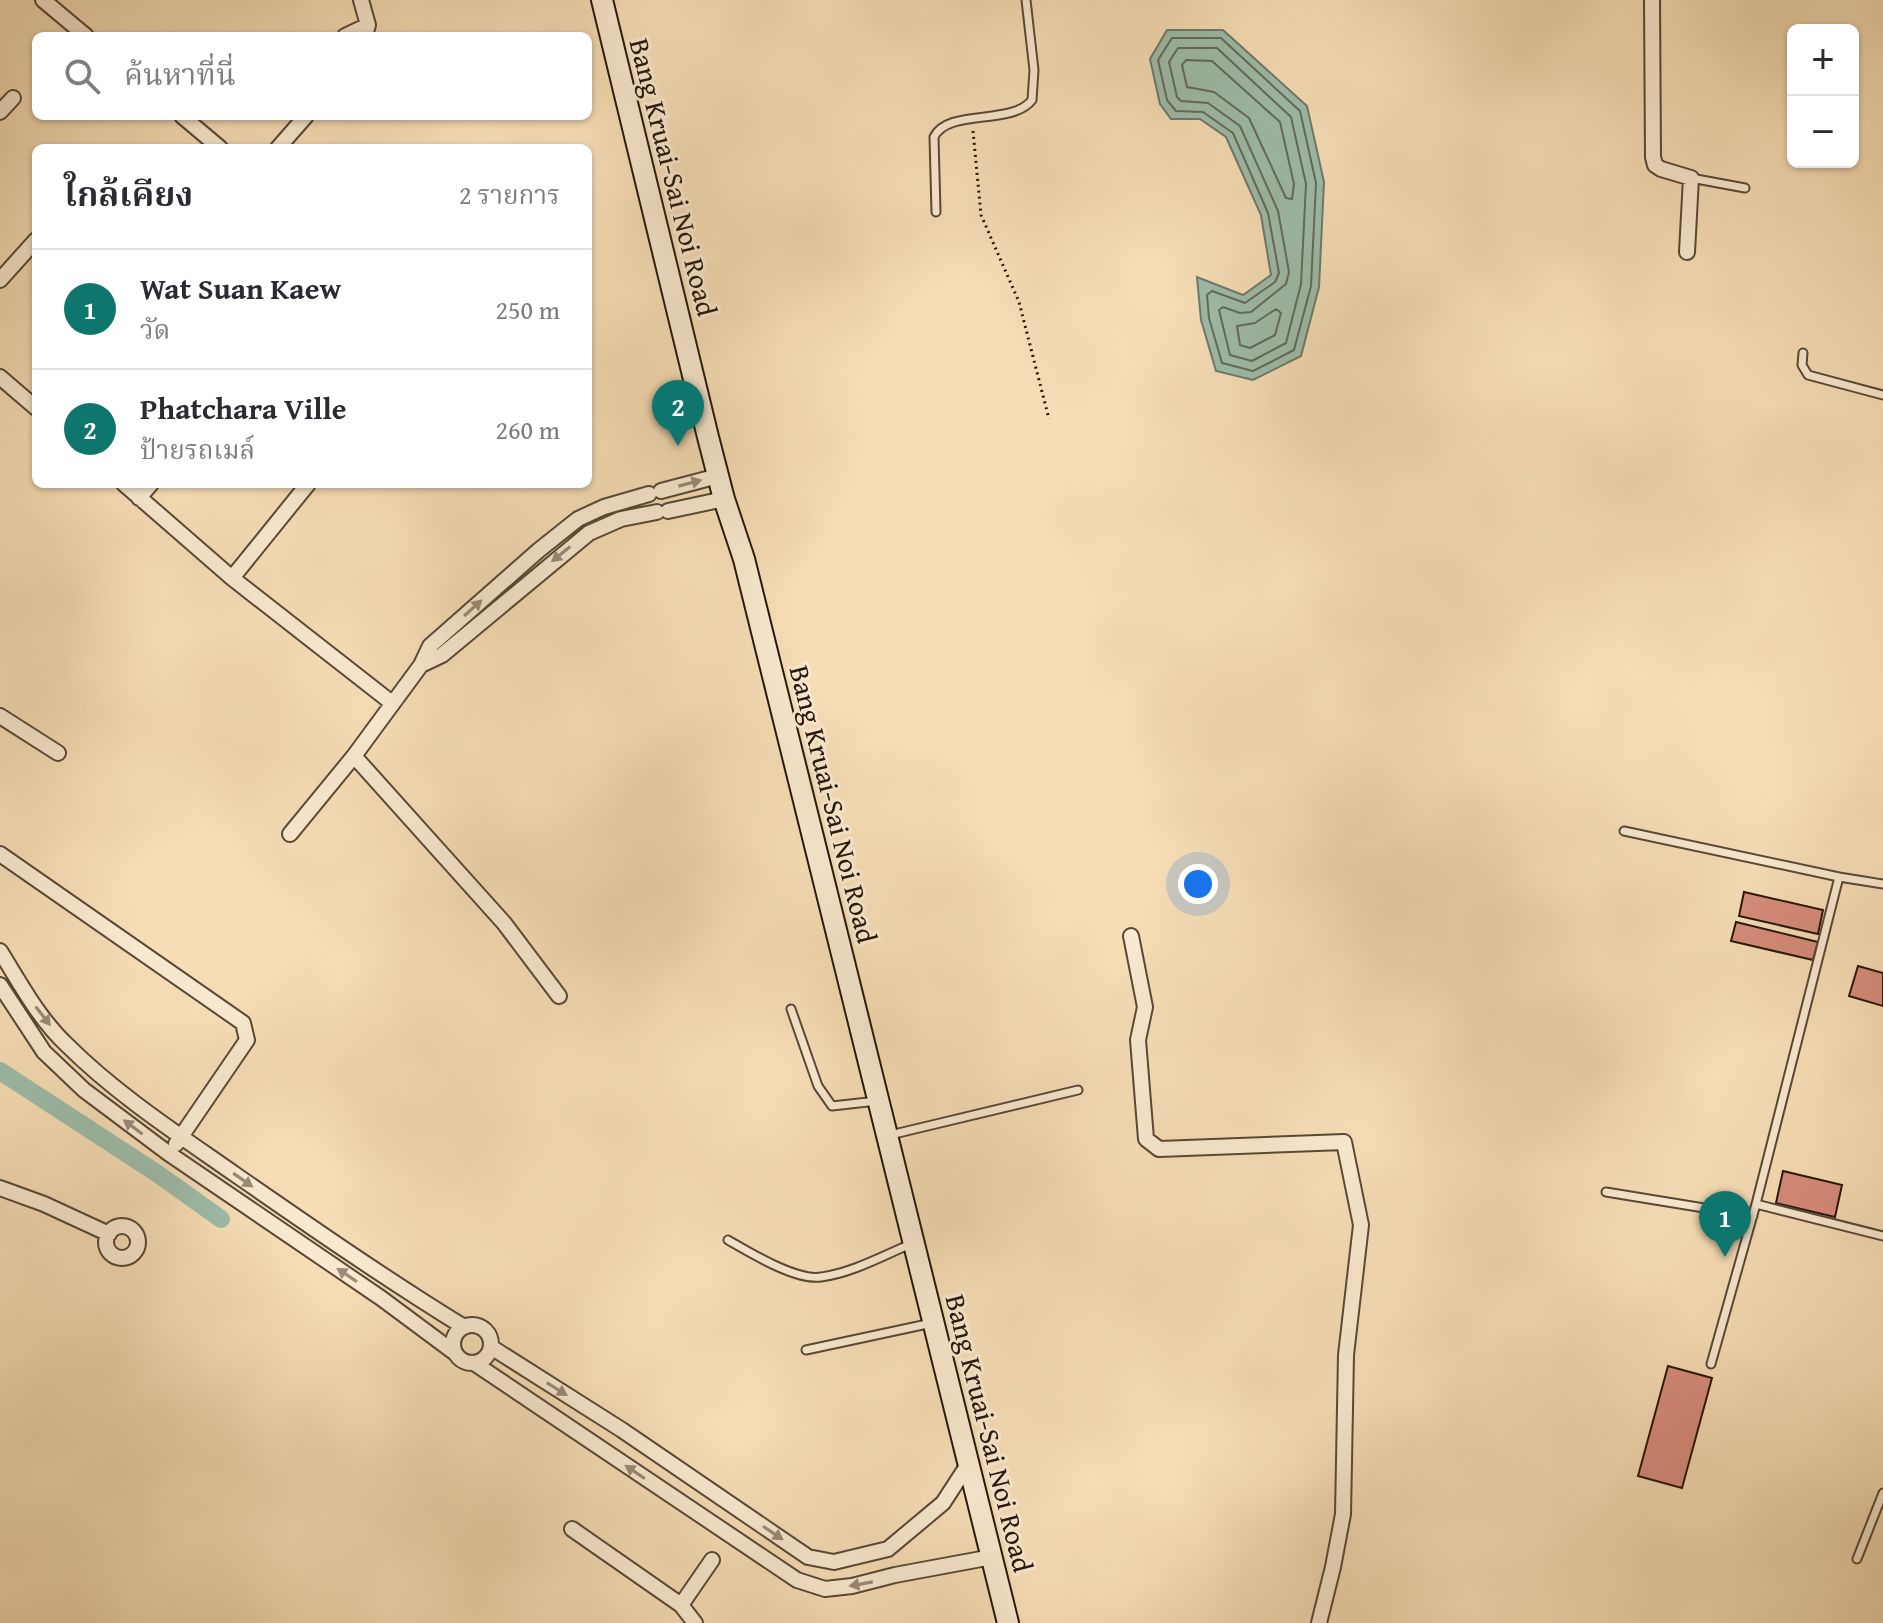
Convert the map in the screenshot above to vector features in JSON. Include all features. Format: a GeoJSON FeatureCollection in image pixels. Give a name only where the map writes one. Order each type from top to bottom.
{"type":"FeatureCollection","features":[{"type":"Feature","properties":{"kind":"main road","name":"Bang Kruai-Sai Noi Road"},"geometry":{"type":"LineString","coordinates":[[602,0],[718,476],[744,559],[1008,1623]]}},
{"type":"Feature","properties":{"kind":"street"},"geometry":{"type":"LineString","coordinates":[[361,0],[367,30]]}},
{"type":"Feature","properties":{"kind":"street"},"geometry":{"type":"LineString","coordinates":[[1652,0],[1655,165],[1691,178],[1687,252]]}},
{"type":"Feature","properties":{"kind":"street"},"geometry":{"type":"LineString","coordinates":[[53,2],[82,32]]}},
{"type":"Feature","properties":{"kind":"street"},"geometry":{"type":"LineString","coordinates":[[0,112],[13,98]]}},
{"type":"Feature","properties":{"kind":"street"},"geometry":{"type":"LineString","coordinates":[[188,120],[215,144]]}},
{"type":"Feature","properties":{"kind":"street"},"geometry":{"type":"LineString","coordinates":[[282,144],[302,120]]}},
{"type":"Feature","properties":{"kind":"street"},"geometry":{"type":"LineString","coordinates":[[0,280],[32,244]]}},
{"type":"Feature","properties":{"kind":"street"},"geometry":{"type":"LineString","coordinates":[[0,377],[32,405]]}},
{"type":"Feature","properties":{"kind":"street"},"geometry":{"type":"LineString","coordinates":[[290,834],[354,756],[421,665],[430,646],[539,550],[578,519],[604,507],[718,476]]}},
{"type":"Feature","properties":{"kind":"street"},"geometry":{"type":"LineString","coordinates":[[128,488],[232,578],[392,703]]}},
{"type":"Feature","properties":{"kind":"street"},"geometry":{"type":"LineString","coordinates":[[139,498],[148,488]]}},
{"type":"Feature","properties":{"kind":"street"},"geometry":{"type":"LineString","coordinates":[[232,578],[305,488]]}},
{"type":"Feature","properties":{"kind":"street"},"geometry":{"type":"LineString","coordinates":[[421,665],[442,655],[589,533],[621,519],[724,499]]}},
{"type":"Feature","properties":{"kind":"street"},"geometry":{"type":"LineString","coordinates":[[578,519],[589,533]]}},
{"type":"Feature","properties":{"kind":"street"},"geometry":{"type":"LineString","coordinates":[[2,720],[58,753]]}},
{"type":"Feature","properties":{"kind":"street"},"geometry":{"type":"LineString","coordinates":[[354,756],[504,923],[559,996]]}},
{"type":"Feature","properties":{"kind":"street"},"geometry":{"type":"LineString","coordinates":[[0,854],[243,1023],[247,1040],[168,1153]]}},
{"type":"Feature","properties":{"kind":"street"},"geometry":{"type":"LineString","coordinates":[[1131,936],[1145,1007],[1138,1040],[1146,1139],[1159,1149],[1344,1142],[1361,1225],[1346,1355],[1343,1514],[1319,1623]]}},
{"type":"Feature","properties":{"kind":"street"},"geometry":{"type":"LineString","coordinates":[[0,951],[35,1006],[65,1044],[93,1069],[182,1137],[391,1283],[464,1327],[484,1329],[491,1347],[485,1358],[474,1363]]}},
{"type":"Feature","properties":{"kind":"street"},"geometry":{"type":"LineString","coordinates":[[0,985],[44,1052],[84,1090],[168,1153],[381,1298],[460,1359],[474,1363],[797,1580],[825,1589],[875,1582],[895,1575],[992,1557]]}},
{"type":"Feature","properties":{"kind":"street"},"geometry":{"type":"LineString","coordinates":[[0,1188],[109,1234]]}},
{"type":"Feature","properties":{"kind":"street"},"geometry":{"type":"LineString","coordinates":[[381,1298],[391,1283]]}},
{"type":"Feature","properties":{"kind":"street"},"geometry":{"type":"LineString","coordinates":[[455,1353],[454,1339],[464,1327]]}},
{"type":"Feature","properties":{"kind":"street"},"geometry":{"type":"LineString","coordinates":[[491,1347],[622,1430],[808,1557],[834,1562],[888,1549],[943,1503],[969,1463]]}},
{"type":"Feature","properties":{"kind":"street"},"geometry":{"type":"LineString","coordinates":[[605,1451],[622,1430]]}},
{"type":"Feature","properties":{"kind":"street"},"geometry":{"type":"LineString","coordinates":[[733,1539],[750,1517]]}},
{"type":"Feature","properties":{"kind":"street"},"geometry":{"type":"LineString","coordinates":[[572,1529],[681,1605],[695,1623]]}},
{"type":"Feature","properties":{"kind":"street"},"geometry":{"type":"LineString","coordinates":[[888,1549],[895,1575]]}},
{"type":"Feature","properties":{"kind":"street"},"geometry":{"type":"LineString","coordinates":[[681,1605],[712,1560]]}},
{"type":"Feature","properties":{"kind":"lane"},"geometry":{"type":"LineString","coordinates":[[936,212],[934,137],[943,126],[1022,109],[1032,100],[1034,70],[1026,0]]}},
{"type":"Feature","properties":{"kind":"lane"},"geometry":{"type":"LineString","coordinates":[[1691,178],[1745,188]]}},
{"type":"Feature","properties":{"kind":"lane"},"geometry":{"type":"LineString","coordinates":[[1803,353],[1802,365],[1808,375],[1883,395]]}},
{"type":"Feature","properties":{"kind":"lane"},"geometry":{"type":"LineString","coordinates":[[1624,831],[1883,884]]}},
{"type":"Feature","properties":{"kind":"lane"},"geometry":{"type":"LineString","coordinates":[[1711,1364],[1753,1216],[1839,877]]}},
{"type":"Feature","properties":{"kind":"lane"},"geometry":{"type":"LineString","coordinates":[[791,1009],[818,1086],[832,1106],[879,1101]]}},
{"type":"Feature","properties":{"kind":"lane"},"geometry":{"type":"LineString","coordinates":[[887,1135],[1078,1090]]}},
{"type":"Feature","properties":{"kind":"lane"},"geometry":{"type":"LineString","coordinates":[[1606,1192],[1753,1216]]}},
{"type":"Feature","properties":{"kind":"lane"},"geometry":{"type":"LineString","coordinates":[[1756,1204],[1883,1236]]}},
{"type":"Feature","properties":{"kind":"lane"},"geometry":{"type":"LineString","coordinates":[[728,1240],[770,1264],[818,1278],[850,1269],[914,1243]]}},
{"type":"Feature","properties":{"kind":"lane"},"geometry":{"type":"LineString","coordinates":[[806,1350],[934,1323]]}},
{"type":"Feature","properties":{"kind":"lane"},"geometry":{"type":"LineString","coordinates":[[1857,1559],[1883,1493]]}},
{"type":"Feature","properties":{"kind":"path"},"geometry":{"type":"LineString","coordinates":[[971,120],[981,215],[1019,302],[1049,419]]}},
{"type":"Feature","properties":{"kind":"water"},"geometry":{"type":"Polygon","coordinates":[[[1167,30],[1223,30],[1307,106],[1324,182],[1319,287],[1301,356],[1253,380],[1216,371],[1201,320],[1197,277],[1243,295],[1271,275],[1261,215],[1226,137],[1200,119],[1171,119],[1160,104],[1150,59],[1167,30]]]}},
{"type":"Feature","properties":{"kind":"building"},"geometry":{"type":"Polygon","coordinates":[[[1744,892],[1823,910],[1818,934],[1739,916],[1744,892]]]}},
{"type":"Feature","properties":{"kind":"building"},"geometry":{"type":"Polygon","coordinates":[[[1736,922],[1818,942],[1813,960],[1731,941],[1736,922]]]}},
{"type":"Feature","properties":{"kind":"building"},"geometry":{"type":"Polygon","coordinates":[[[1858,966],[1883,973],[1883,1006],[1849,996],[1858,966]]]}},
{"type":"Feature","properties":{"kind":"building"},"geometry":{"type":"Polygon","coordinates":[[[1783,1171],[1842,1185],[1835,1217],[1776,1203],[1783,1171]]]}},
{"type":"Feature","properties":{"kind":"building"},"geometry":{"type":"Polygon","coordinates":[[[1668,1366],[1712,1378],[1682,1488],[1638,1476],[1668,1366]]]}},
{"type":"Feature","properties":{"kind":"waterway"},"geometry":{"type":"LineString","coordinates":[[0,1071],[221,1219]]}},
{"type":"Feature","properties":{"kind":"place","name":"Phatchara Ville"},"geometry":{"type":"Point","coordinates":[678,446]}},
{"type":"Feature","properties":{"kind":"place","name":"Wat Suan Kaew"},"geometry":{"type":"Point","coordinates":[1725,1257]}}]}
